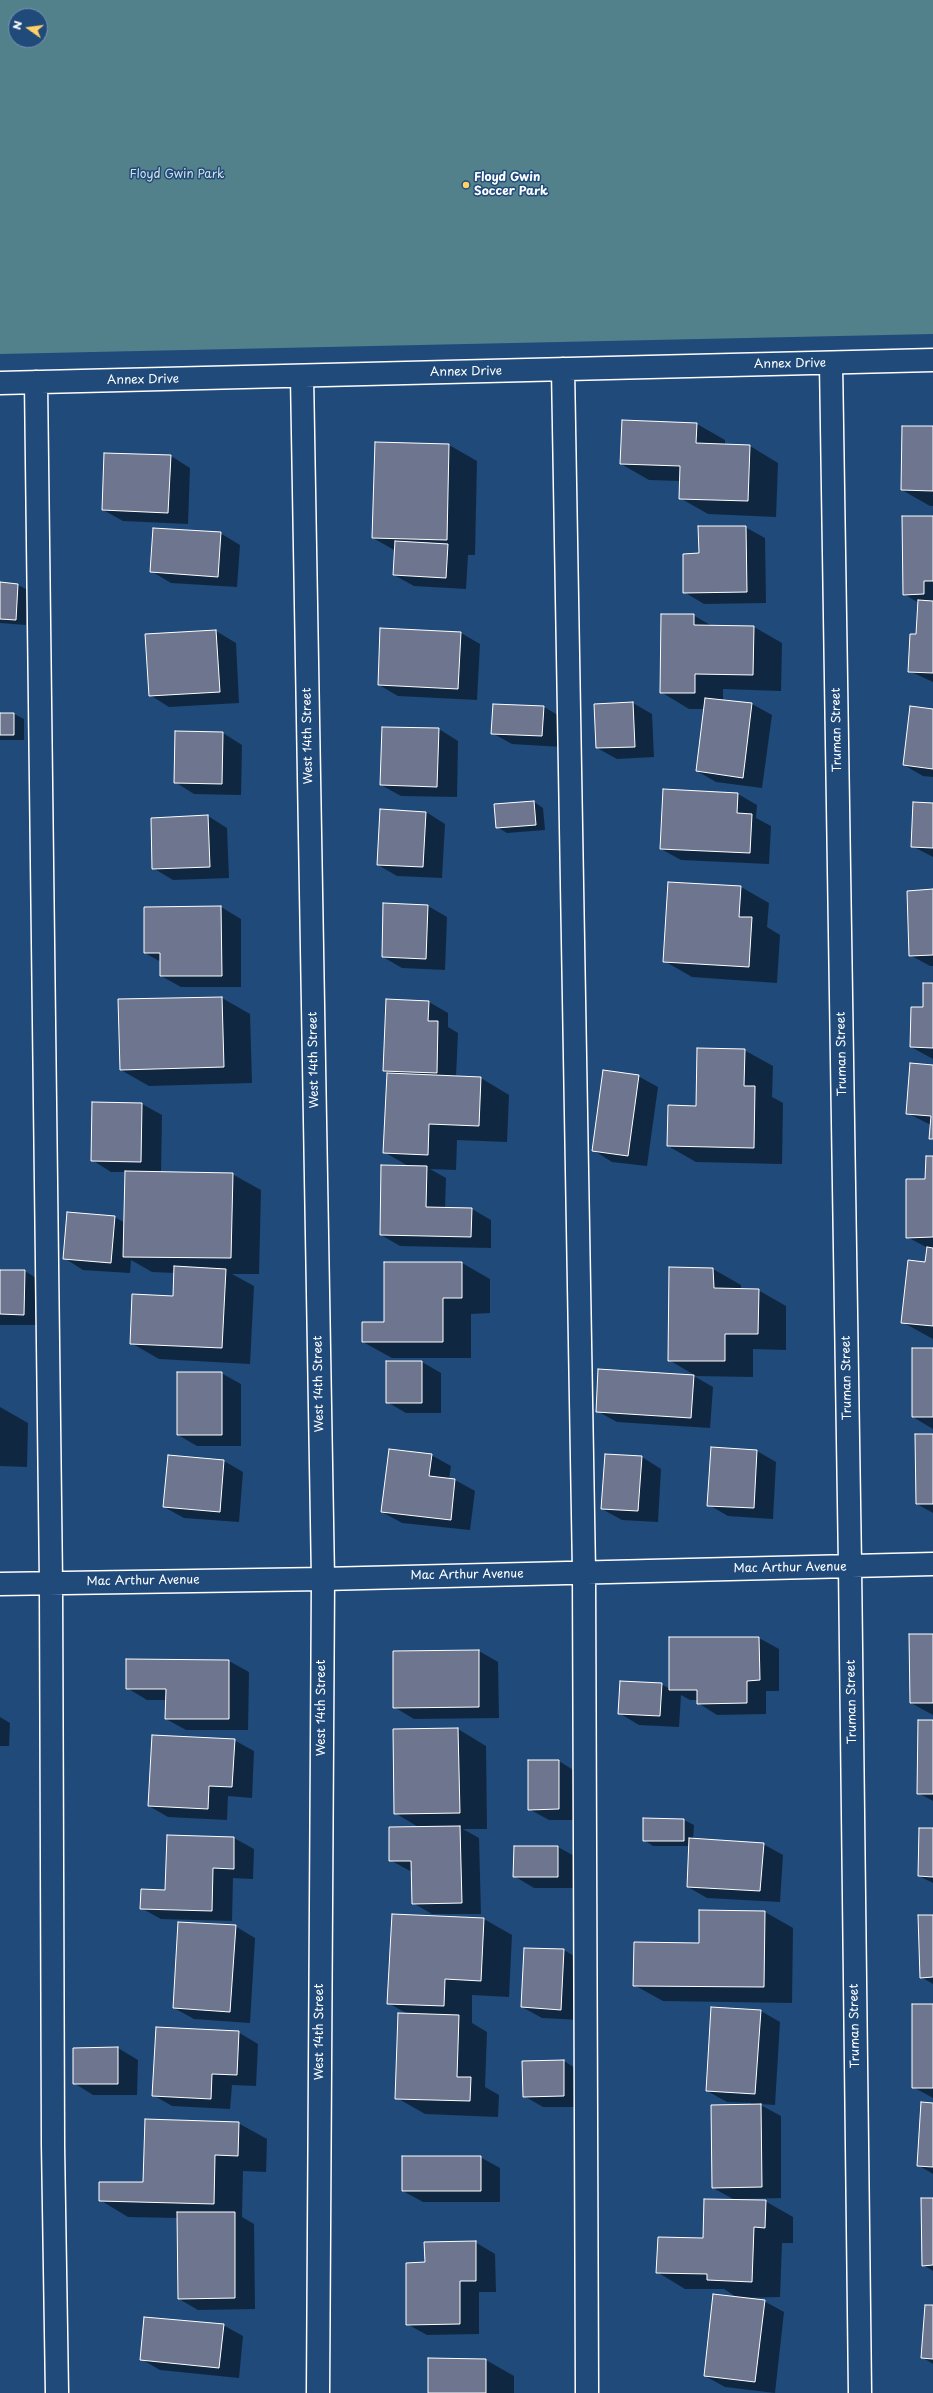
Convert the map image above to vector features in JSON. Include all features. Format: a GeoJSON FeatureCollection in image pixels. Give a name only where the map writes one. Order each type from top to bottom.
{"type":"FeatureCollection","features":[{"type":"Feature","properties":{"kind":"street","name":"Annex Drive"},"geometry":{"type":"LineString","coordinates":[[0,383],[933,360]]}},
{"type":"Feature","properties":{"kind":"street","name":"Truman Street"},"geometry":{"type":"LineString","coordinates":[[831,363],[850,1566],[860,2393]]}},
{"type":"Feature","properties":{"kind":"street"},"geometry":{"type":"LineString","coordinates":[[563,369],[584,1572],[587,2393]]}},
{"type":"Feature","properties":{"kind":"street","name":"West 14th Street"},"geometry":{"type":"LineString","coordinates":[[302,376],[323,1579],[318,2393]]}},
{"type":"Feature","properties":{"kind":"street"},"geometry":{"type":"LineString","coordinates":[[36,382],[52,1583],[53,2137],[57,2393]]}},
{"type":"Feature","properties":{"kind":"street","name":"Mac Arthur Avenue"},"geometry":{"type":"LineString","coordinates":[[0,1584],[323,1579],[933,1564]]}},
{"type":"Feature","properties":{"kind":"green space","name":"Floyd Gwin Park"},"geometry":{"type":"Polygon","coordinates":[[[0,0],[933,0],[933,334],[0,354],[0,0]]]}},
{"type":"Feature","properties":{"kind":"building"},"geometry":{"type":"Polygon","coordinates":[[[622,420],[697,423],[696,443],[750,445],[748,501],[679,499],[680,466],[620,464],[622,420]]]}},
{"type":"Feature","properties":{"kind":"building"},"geometry":{"type":"Polygon","coordinates":[[[902,426],[933,426],[933,491],[901,490],[902,426]]]}},
{"type":"Feature","properties":{"kind":"building"},"geometry":{"type":"Polygon","coordinates":[[[375,442],[449,444],[447,540],[372,538],[375,442]]]}},
{"type":"Feature","properties":{"kind":"building"},"geometry":{"type":"Polygon","coordinates":[[[104,453],[171,455],[168,513],[102,510],[104,453]]]}},
{"type":"Feature","properties":{"kind":"building"},"geometry":{"type":"Polygon","coordinates":[[[902,516],[933,516],[933,581],[924,581],[924,594],[903,595],[902,516]]]}},
{"type":"Feature","properties":{"kind":"building"},"geometry":{"type":"Polygon","coordinates":[[[698,526],[746,526],[747,592],[683,593],[683,554],[699,553],[698,526]]]}},
{"type":"Feature","properties":{"kind":"building"},"geometry":{"type":"Polygon","coordinates":[[[153,528],[221,532],[218,577],[150,572],[153,528]]]}},
{"type":"Feature","properties":{"kind":"building"},"geometry":{"type":"Polygon","coordinates":[[[395,541],[448,544],[446,578],[393,575],[395,541]]]}},
{"type":"Feature","properties":{"kind":"building"},"geometry":{"type":"Polygon","coordinates":[[[0,582],[18,584],[16,620],[0,619],[0,582]]]}},
{"type":"Feature","properties":{"kind":"building"},"geometry":{"type":"Polygon","coordinates":[[[918,600],[933,601],[933,673],[908,672],[910,634],[916,634],[918,600]]]}},
{"type":"Feature","properties":{"kind":"building"},"geometry":{"type":"Polygon","coordinates":[[[661,614],[694,614],[694,625],[754,626],[753,675],[695,674],[695,693],[660,693],[661,614]]]}},
{"type":"Feature","properties":{"kind":"building"},"geometry":{"type":"Polygon","coordinates":[[[380,628],[461,632],[458,689],[378,685],[380,628]]]}},
{"type":"Feature","properties":{"kind":"building"},"geometry":{"type":"Polygon","coordinates":[[[216,630],[220,692],[149,696],[145,634],[216,630]]]}},
{"type":"Feature","properties":{"kind":"building"},"geometry":{"type":"Polygon","coordinates":[[[705,698],[752,703],[743,778],[696,771],[705,698]]]}},
{"type":"Feature","properties":{"kind":"building"},"geometry":{"type":"Polygon","coordinates":[[[633,702],[635,747],[596,748],[594,704],[633,702]]]}},
{"type":"Feature","properties":{"kind":"building"},"geometry":{"type":"Polygon","coordinates":[[[493,704],[544,706],[542,736],[491,734],[493,704]]]}},
{"type":"Feature","properties":{"kind":"building"},"geometry":{"type":"Polygon","coordinates":[[[910,706],[933,709],[933,769],[903,765],[910,706]]]}},
{"type":"Feature","properties":{"kind":"building"},"geometry":{"type":"Polygon","coordinates":[[[0,713],[14,713],[14,735],[0,735],[0,713]]]}},
{"type":"Feature","properties":{"kind":"building"},"geometry":{"type":"Polygon","coordinates":[[[382,727],[439,728],[437,787],[380,785],[382,727]]]}},
{"type":"Feature","properties":{"kind":"building"},"geometry":{"type":"Polygon","coordinates":[[[175,731],[223,732],[222,784],[174,783],[175,731]]]}},
{"type":"Feature","properties":{"kind":"building"},"geometry":{"type":"Polygon","coordinates":[[[663,789],[738,793],[737,813],[752,814],[750,853],[660,849],[663,789]]]}},
{"type":"Feature","properties":{"kind":"building"},"geometry":{"type":"Polygon","coordinates":[[[534,801],[536,825],[496,828],[494,804],[534,801]]]}},
{"type":"Feature","properties":{"kind":"building"},"geometry":{"type":"Polygon","coordinates":[[[913,802],[933,803],[933,848],[911,847],[913,802]]]}},
{"type":"Feature","properties":{"kind":"building"},"geometry":{"type":"Polygon","coordinates":[[[380,809],[426,812],[423,867],[377,865],[380,809]]]}},
{"type":"Feature","properties":{"kind":"building"},"geometry":{"type":"Polygon","coordinates":[[[208,815],[210,867],[152,869],[151,818],[208,815]]]}},
{"type":"Feature","properties":{"kind":"building"},"geometry":{"type":"Polygon","coordinates":[[[668,882],[741,886],[739,917],[752,917],[749,967],[663,962],[668,882]]]}},
{"type":"Feature","properties":{"kind":"building"},"geometry":{"type":"Polygon","coordinates":[[[933,889],[933,955],[909,956],[907,891],[933,889]]]}},
{"type":"Feature","properties":{"kind":"building"},"geometry":{"type":"Polygon","coordinates":[[[383,903],[428,905],[426,959],[382,957],[383,903]]]}},
{"type":"Feature","properties":{"kind":"building"},"geometry":{"type":"Polygon","coordinates":[[[221,906],[222,976],[160,976],[160,953],[144,953],[144,907],[221,906]]]}},
{"type":"Feature","properties":{"kind":"building"},"geometry":{"type":"Polygon","coordinates":[[[923,983],[933,983],[933,1048],[910,1047],[911,1007],[923,1007],[923,983]]]}},
{"type":"Feature","properties":{"kind":"building"},"geometry":{"type":"Polygon","coordinates":[[[222,997],[224,1067],[120,1070],[118,999],[222,997]]]}},
{"type":"Feature","properties":{"kind":"building"},"geometry":{"type":"Polygon","coordinates":[[[386,999],[429,1001],[428,1021],[438,1021],[437,1073],[383,1071],[386,999]]]}},
{"type":"Feature","properties":{"kind":"building"},"geometry":{"type":"Polygon","coordinates":[[[697,1048],[745,1049],[744,1086],[755,1086],[754,1148],[667,1146],[668,1105],[696,1106],[697,1048]]]}},
{"type":"Feature","properties":{"kind":"building"},"geometry":{"type":"Polygon","coordinates":[[[910,1063],[933,1065],[933,1139],[929,1139],[931,1116],[906,1114],[910,1063]]]}},
{"type":"Feature","properties":{"kind":"building"},"geometry":{"type":"Polygon","coordinates":[[[603,1070],[639,1075],[628,1156],[592,1151],[603,1070]]]}},
{"type":"Feature","properties":{"kind":"building"},"geometry":{"type":"Polygon","coordinates":[[[387,1073],[481,1077],[479,1126],[429,1124],[428,1155],[383,1153],[387,1073]]]}},
{"type":"Feature","properties":{"kind":"building"},"geometry":{"type":"Polygon","coordinates":[[[92,1102],[142,1103],[141,1162],[91,1161],[92,1102]]]}},
{"type":"Feature","properties":{"kind":"building"},"geometry":{"type":"Polygon","coordinates":[[[926,1156],[933,1156],[933,1237],[906,1238],[906,1179],[925,1179],[926,1156]]]}},
{"type":"Feature","properties":{"kind":"building"},"geometry":{"type":"Polygon","coordinates":[[[381,1165],[427,1166],[426,1207],[472,1208],[471,1237],[380,1235],[381,1165]]]}},
{"type":"Feature","properties":{"kind":"building"},"geometry":{"type":"Polygon","coordinates":[[[125,1171],[233,1173],[231,1258],[123,1257],[125,1171]]]}},
{"type":"Feature","properties":{"kind":"building"},"geometry":{"type":"Polygon","coordinates":[[[67,1212],[115,1216],[111,1263],[63,1259],[67,1212]]]}},
{"type":"Feature","properties":{"kind":"building"},"geometry":{"type":"Polygon","coordinates":[[[927,1247],[933,1248],[933,1326],[901,1323],[908,1260],[925,1262],[927,1247]]]}},
{"type":"Feature","properties":{"kind":"building"},"geometry":{"type":"Polygon","coordinates":[[[384,1262],[462,1262],[462,1298],[443,1298],[443,1342],[362,1342],[362,1322],[384,1322],[384,1262]]]}},
{"type":"Feature","properties":{"kind":"building"},"geometry":{"type":"Polygon","coordinates":[[[174,1266],[226,1269],[222,1348],[130,1344],[132,1294],[173,1296],[174,1266]]]}},
{"type":"Feature","properties":{"kind":"building"},"geometry":{"type":"Polygon","coordinates":[[[669,1267],[713,1268],[714,1288],[759,1289],[758,1334],[725,1334],[725,1361],[668,1361],[669,1267]]]}},
{"type":"Feature","properties":{"kind":"building"},"geometry":{"type":"Polygon","coordinates":[[[0,1270],[25,1270],[24,1315],[0,1314],[0,1270]]]}},
{"type":"Feature","properties":{"kind":"building"},"geometry":{"type":"Polygon","coordinates":[[[912,1348],[933,1348],[933,1417],[912,1417],[912,1348]]]}},
{"type":"Feature","properties":{"kind":"building"},"geometry":{"type":"Polygon","coordinates":[[[386,1361],[422,1361],[422,1403],[386,1403],[386,1361]]]}},
{"type":"Feature","properties":{"kind":"building"},"geometry":{"type":"Polygon","coordinates":[[[598,1369],[694,1375],[691,1418],[596,1412],[598,1369]]]}},
{"type":"Feature","properties":{"kind":"building"},"geometry":{"type":"Polygon","coordinates":[[[177,1372],[222,1372],[222,1435],[177,1435],[177,1372]]]}},
{"type":"Feature","properties":{"kind":"building"},"geometry":{"type":"Polygon","coordinates":[[[915,1434],[933,1434],[933,1504],[916,1504],[915,1434]]]}},
{"type":"Feature","properties":{"kind":"building"},"geometry":{"type":"Polygon","coordinates":[[[711,1447],[757,1450],[754,1508],[707,1506],[711,1447]]]}},
{"type":"Feature","properties":{"kind":"building"},"geometry":{"type":"Polygon","coordinates":[[[389,1449],[432,1454],[429,1476],[455,1479],[451,1520],[381,1512],[389,1449]]]}},
{"type":"Feature","properties":{"kind":"building"},"geometry":{"type":"Polygon","coordinates":[[[605,1454],[642,1456],[638,1511],[601,1509],[605,1454]]]}},
{"type":"Feature","properties":{"kind":"building"},"geometry":{"type":"Polygon","coordinates":[[[168,1455],[224,1460],[220,1512],[163,1507],[168,1455]]]}},
{"type":"Feature","properties":{"kind":"building"},"geometry":{"type":"Polygon","coordinates":[[[909,1634],[933,1634],[933,1703],[910,1703],[909,1634]]]}},
{"type":"Feature","properties":{"kind":"building"},"geometry":{"type":"Polygon","coordinates":[[[669,1637],[759,1637],[760,1680],[747,1681],[747,1703],[697,1704],[697,1690],[669,1690],[669,1637]]]}},
{"type":"Feature","properties":{"kind":"building"},"geometry":{"type":"Polygon","coordinates":[[[479,1650],[479,1707],[393,1708],[393,1651],[479,1650]]]}},
{"type":"Feature","properties":{"kind":"building"},"geometry":{"type":"Polygon","coordinates":[[[126,1659],[229,1660],[229,1719],[165,1719],[166,1689],[126,1689],[126,1659]]]}},
{"type":"Feature","properties":{"kind":"building"},"geometry":{"type":"Polygon","coordinates":[[[620,1681],[662,1683],[660,1716],[618,1714],[620,1681]]]}},
{"type":"Feature","properties":{"kind":"building"},"geometry":{"type":"Polygon","coordinates":[[[918,1720],[933,1720],[933,1794],[917,1794],[918,1720]]]}},
{"type":"Feature","properties":{"kind":"building"},"geometry":{"type":"Polygon","coordinates":[[[458,1728],[460,1813],[394,1814],[393,1729],[458,1728]]]}},
{"type":"Feature","properties":{"kind":"building"},"geometry":{"type":"Polygon","coordinates":[[[152,1735],[235,1739],[232,1787],[209,1786],[208,1809],[148,1806],[152,1735]]]}},
{"type":"Feature","properties":{"kind":"building"},"geometry":{"type":"Polygon","coordinates":[[[528,1760],[559,1760],[559,1809],[528,1810],[528,1760]]]}},
{"type":"Feature","properties":{"kind":"building"},"geometry":{"type":"Polygon","coordinates":[[[643,1818],[684,1819],[684,1841],[643,1841],[643,1818]]]}},
{"type":"Feature","properties":{"kind":"building"},"geometry":{"type":"Polygon","coordinates":[[[460,1826],[462,1903],[412,1904],[411,1861],[389,1861],[389,1827],[460,1826]]]}},
{"type":"Feature","properties":{"kind":"building"},"geometry":{"type":"Polygon","coordinates":[[[919,1828],[933,1828],[933,1877],[918,1876],[919,1828]]]}},
{"type":"Feature","properties":{"kind":"building"},"geometry":{"type":"Polygon","coordinates":[[[167,1835],[234,1837],[234,1869],[213,1868],[212,1911],[140,1909],[141,1889],[165,1890],[167,1835]]]}},
{"type":"Feature","properties":{"kind":"building"},"geometry":{"type":"Polygon","coordinates":[[[689,1838],[764,1843],[760,1891],[687,1887],[689,1838]]]}},
{"type":"Feature","properties":{"kind":"building"},"geometry":{"type":"Polygon","coordinates":[[[514,1846],[558,1846],[558,1877],[513,1877],[514,1846]]]}},
{"type":"Feature","properties":{"kind":"building"},"geometry":{"type":"Polygon","coordinates":[[[699,1910],[765,1911],[764,1987],[633,1986],[634,1942],[699,1943],[699,1910]]]}},
{"type":"Feature","properties":{"kind":"building"},"geometry":{"type":"Polygon","coordinates":[[[392,1914],[484,1918],[481,1981],[445,1979],[444,2006],[387,2004],[392,1914]]]}},
{"type":"Feature","properties":{"kind":"building"},"geometry":{"type":"Polygon","coordinates":[[[918,1915],[933,1915],[933,1977],[920,1978],[918,1915]]]}},
{"type":"Feature","properties":{"kind":"building"},"geometry":{"type":"Polygon","coordinates":[[[178,1922],[236,1925],[230,2012],[173,2008],[178,1922]]]}},
{"type":"Feature","properties":{"kind":"building"},"geometry":{"type":"Polygon","coordinates":[[[524,1948],[564,1949],[561,2010],[521,2007],[524,1948]]]}},
{"type":"Feature","properties":{"kind":"building"},"geometry":{"type":"Polygon","coordinates":[[[912,2004],[933,2004],[933,2088],[912,2088],[912,2004]]]}},
{"type":"Feature","properties":{"kind":"building"},"geometry":{"type":"Polygon","coordinates":[[[711,2007],[761,2010],[755,2094],[706,2091],[711,2007]]]}},
{"type":"Feature","properties":{"kind":"building"},"geometry":{"type":"Polygon","coordinates":[[[398,2013],[459,2015],[457,2077],[471,2077],[470,2101],[395,2099],[398,2013]]]}},
{"type":"Feature","properties":{"kind":"building"},"geometry":{"type":"Polygon","coordinates":[[[156,2027],[239,2031],[237,2075],[212,2074],[211,2099],[152,2096],[156,2027]]]}},
{"type":"Feature","properties":{"kind":"building"},"geometry":{"type":"Polygon","coordinates":[[[118,2047],[118,2084],[73,2084],[73,2048],[118,2047]]]}},
{"type":"Feature","properties":{"kind":"building"},"geometry":{"type":"Polygon","coordinates":[[[564,2060],[564,2096],[523,2097],[522,2061],[564,2060]]]}},
{"type":"Feature","properties":{"kind":"building"},"geometry":{"type":"Polygon","coordinates":[[[921,2102],[933,2103],[933,2167],[917,2166],[921,2102]]]}},
{"type":"Feature","properties":{"kind":"building"},"geometry":{"type":"Polygon","coordinates":[[[761,2104],[762,2187],[712,2188],[711,2105],[761,2104]]]}},
{"type":"Feature","properties":{"kind":"building"},"geometry":{"type":"Polygon","coordinates":[[[145,2119],[239,2122],[238,2156],[215,2155],[214,2204],[99,2201],[99,2182],[143,2182],[145,2119]]]}},
{"type":"Feature","properties":{"kind":"building"},"geometry":{"type":"Polygon","coordinates":[[[402,2156],[481,2156],[481,2191],[402,2191],[402,2156]]]}},
{"type":"Feature","properties":{"kind":"building"},"geometry":{"type":"Polygon","coordinates":[[[921,2198],[933,2198],[933,2265],[922,2266],[921,2198]]]}},
{"type":"Feature","properties":{"kind":"building"},"geometry":{"type":"Polygon","coordinates":[[[704,2199],[766,2200],[765,2228],[754,2227],[752,2282],[707,2280],[707,2274],[656,2273],[658,2237],[703,2238],[704,2199]]]}},
{"type":"Feature","properties":{"kind":"building"},"geometry":{"type":"Polygon","coordinates":[[[177,2212],[235,2212],[235,2298],[178,2299],[177,2212]]]}},
{"type":"Feature","properties":{"kind":"building"},"geometry":{"type":"Polygon","coordinates":[[[476,2241],[476,2281],[460,2281],[460,2324],[406,2325],[406,2263],[425,2262],[424,2242],[476,2241]]]}},
{"type":"Feature","properties":{"kind":"building"},"geometry":{"type":"Polygon","coordinates":[[[713,2294],[765,2300],[755,2382],[704,2376],[713,2294]]]}},
{"type":"Feature","properties":{"kind":"building"},"geometry":{"type":"Polygon","coordinates":[[[925,2305],[933,2305],[933,2359],[921,2358],[925,2305]]]}},
{"type":"Feature","properties":{"kind":"building"},"geometry":{"type":"Polygon","coordinates":[[[144,2317],[224,2324],[219,2368],[140,2360],[144,2317]]]}},
{"type":"Feature","properties":{"kind":"building"},"geometry":{"type":"Polygon","coordinates":[[[428,2358],[486,2359],[486,2393],[428,2393],[428,2358]]]}},
{"type":"Feature","properties":{"kind":"place","name":"Floyd Gwin Soccer Park"},"geometry":{"type":"Point","coordinates":[466,185]}}]}
